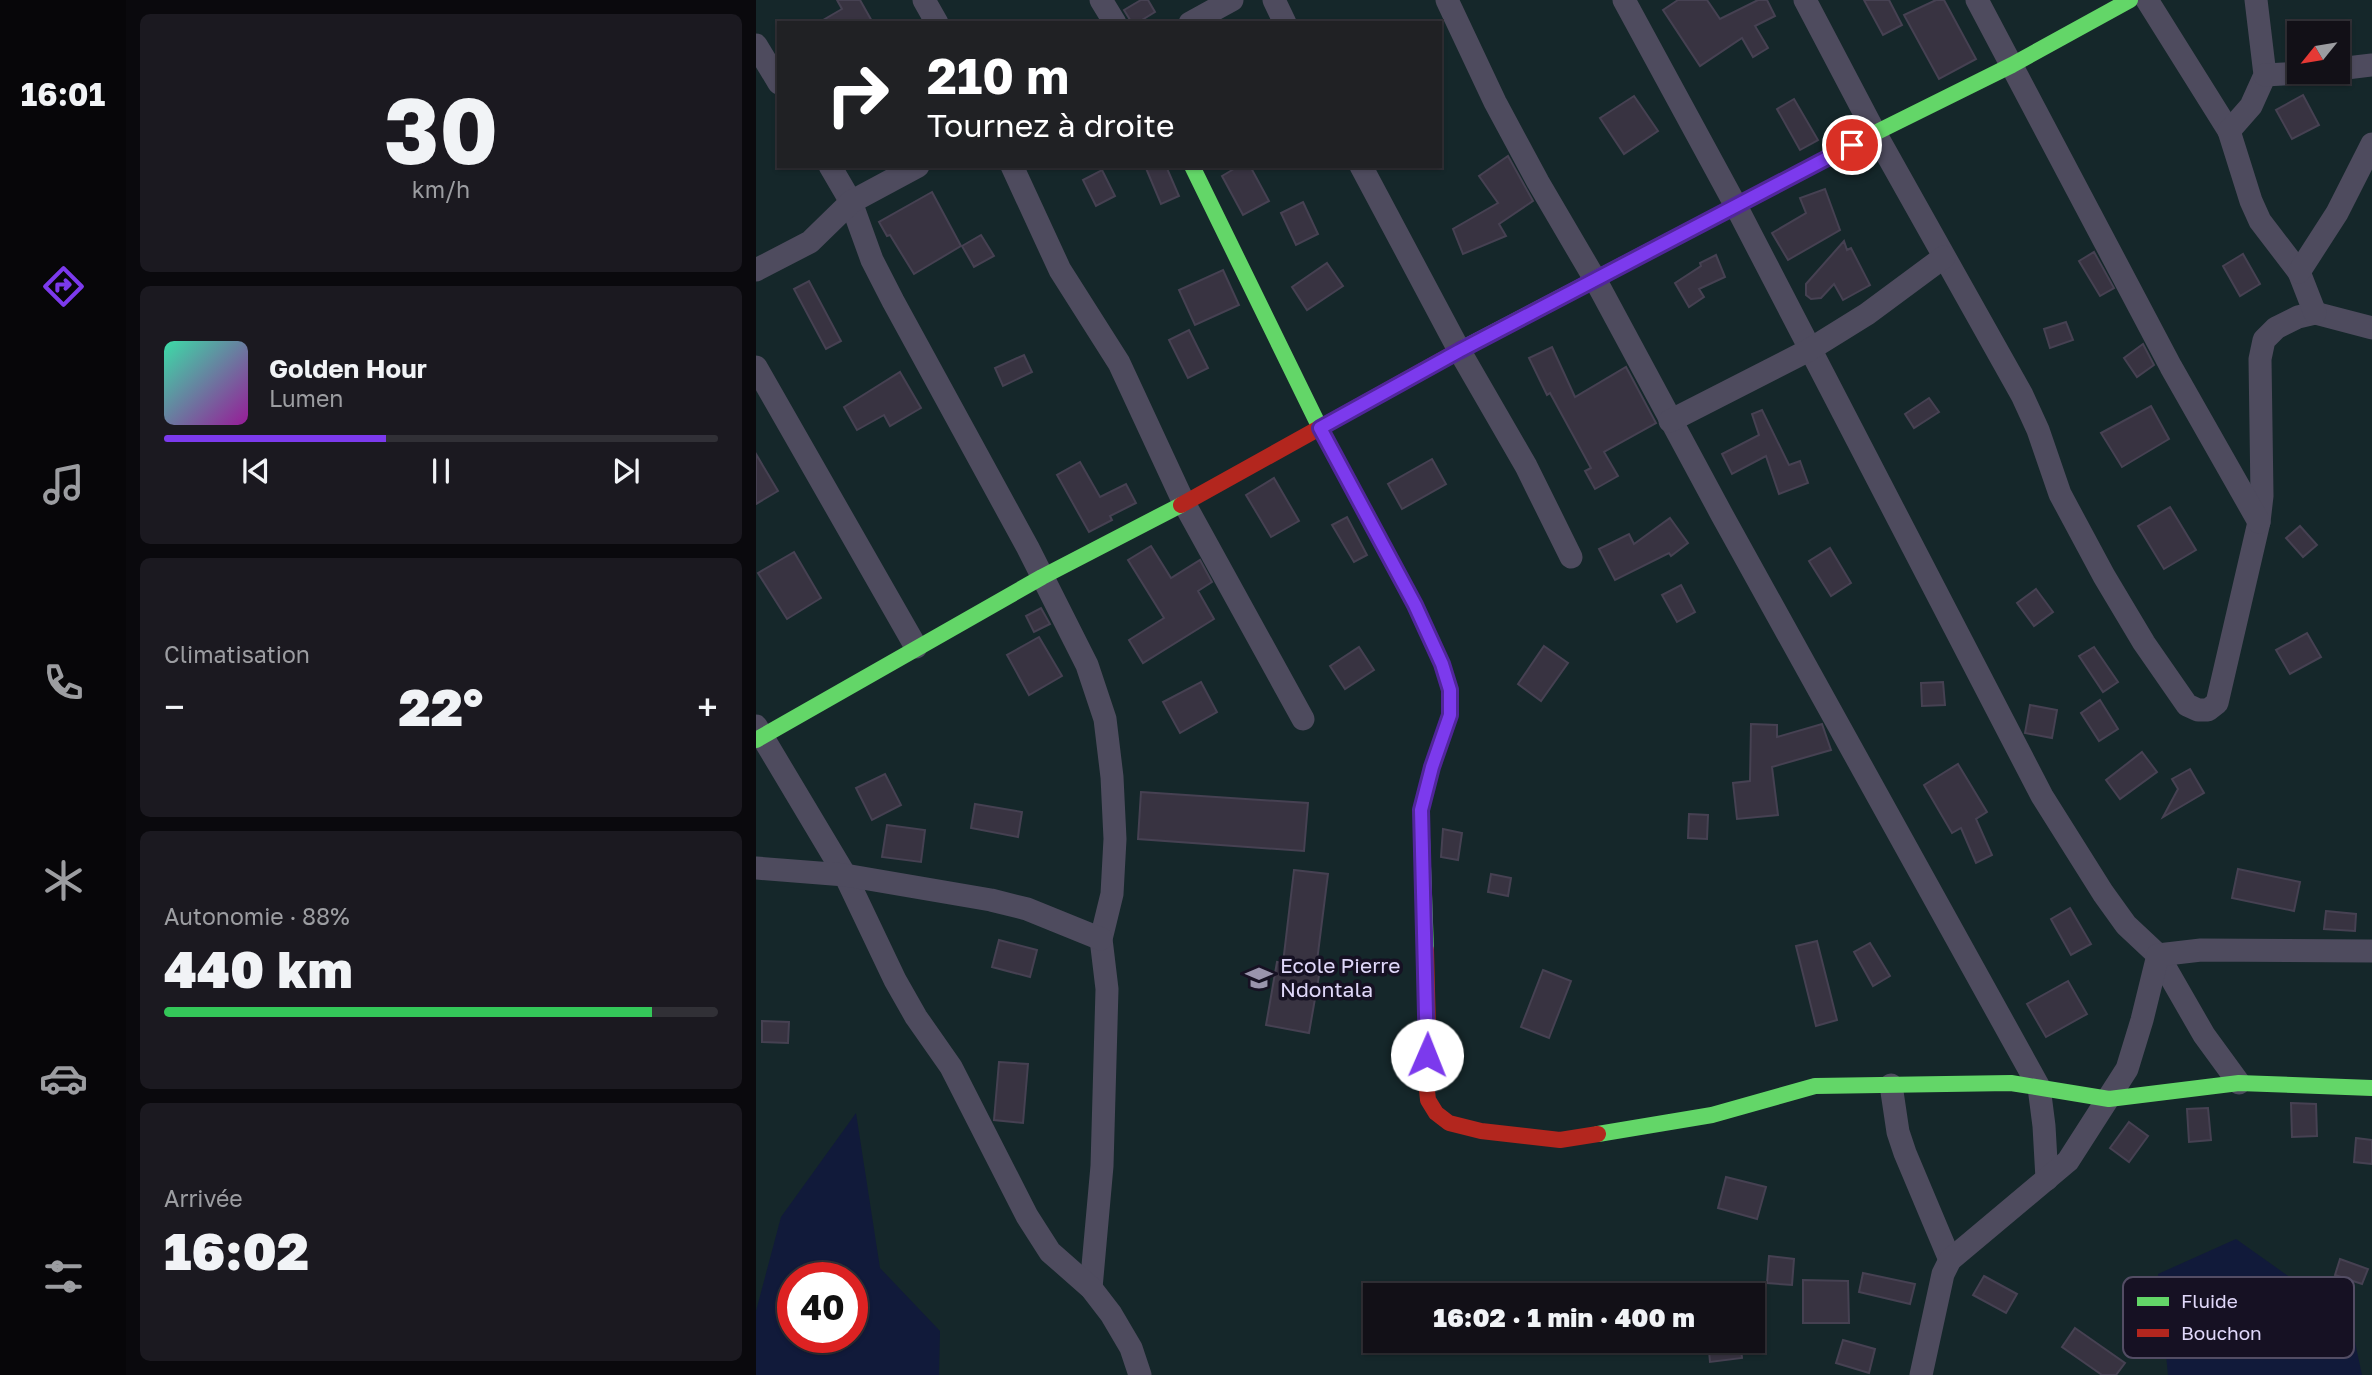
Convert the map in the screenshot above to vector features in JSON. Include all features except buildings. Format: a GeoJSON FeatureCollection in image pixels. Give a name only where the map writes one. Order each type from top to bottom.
{"type":"FeatureCollection","features":[{"type":"Feature","properties":{"kind":"street"},"geometry":{"type":"LineString","coordinates":[[924,0],[936,21]]}},
{"type":"Feature","properties":{"kind":"street"},"geometry":{"type":"LineString","coordinates":[[1101,0],[1114,21]]}},
{"type":"Feature","properties":{"kind":"street"},"geometry":{"type":"LineString","coordinates":[[1194,21],[1232,0]]}},
{"type":"Feature","properties":{"kind":"street"},"geometry":{"type":"LineString","coordinates":[[1274,0],[1284,21]]}},
{"type":"Feature","properties":{"kind":"street"},"geometry":{"type":"LineString","coordinates":[[1447,0],[1513,136],[1596,281],[1670,421],[2039,1087],[2047,1179]]}},
{"type":"Feature","properties":{"kind":"street"},"geometry":{"type":"LineString","coordinates":[[1624,0],[1736,206],[2042,796],[2126,925],[2158,955],[2204,1035],[2239,1083]]}},
{"type":"Feature","properties":{"kind":"street"},"geometry":{"type":"LineString","coordinates":[[1805,0],[1875,133],[2022,395],[2038,430],[2060,494],[2104,576],[2144,643],[2187,705],[2198,710],[2208,710],[2217,703],[2259,522],[2262,496],[2260,359],[2264,340],[2276,328],[2298,317],[2315,313],[2372,328]]}},
{"type":"Feature","properties":{"kind":"street"},"geometry":{"type":"LineString","coordinates":[[1977,0],[2171,367],[2259,522]]}},
{"type":"Feature","properties":{"kind":"street"},"geometry":{"type":"LineString","coordinates":[[1140,1375],[1131,1348],[1111,1314],[1091,1289],[1050,1252],[1027,1216],[951,1067],[916,1017],[895,980],[845,875],[758,735],[1042,577],[1184,503],[1459,351],[1875,133],[2012,65],[2130,0]]}},
{"type":"Feature","properties":{"kind":"street"},"geometry":{"type":"LineString","coordinates":[[2147,0],[2229,131],[2260,221],[2299,272],[2315,313]]}},
{"type":"Feature","properties":{"kind":"street"},"geometry":{"type":"LineString","coordinates":[[2229,131],[2251,106],[2265,75],[2256,0]]}},
{"type":"Feature","properties":{"kind":"street"},"geometry":{"type":"LineString","coordinates":[[756,45],[777,80]]}},
{"type":"Feature","properties":{"kind":"street"},"geometry":{"type":"LineString","coordinates":[[2350,68],[2372,65]]}},
{"type":"Feature","properties":{"kind":"street"},"geometry":{"type":"LineString","coordinates":[[2265,75],[2287,74]]}},
{"type":"Feature","properties":{"kind":"street"},"geometry":{"type":"LineString","coordinates":[[2299,272],[2337,213],[2372,144]]}},
{"type":"Feature","properties":{"kind":"street"},"geometry":{"type":"LineString","coordinates":[[831,168],[851,202],[872,260],[1087,666],[1105,719],[1112,777],[1115,839],[1112,894],[1101,939],[1107,989],[1102,1166],[1091,1289]]}},
{"type":"Feature","properties":{"kind":"street"},"geometry":{"type":"LineString","coordinates":[[756,270],[810,242],[851,202],[914,168]]}},
{"type":"Feature","properties":{"kind":"street"},"geometry":{"type":"LineString","coordinates":[[1013,168],[1060,270],[1119,363],[1184,503],[1303,719]]}},
{"type":"Feature","properties":{"kind":"street"},"geometry":{"type":"LineString","coordinates":[[1193,168],[1320,428],[1415,605],[1442,664],[1450,690],[1450,715],[1421,810],[1428,1028],[1426,1081],[1428,1100],[1436,1114],[1449,1123],[1481,1131],[1560,1140],[1712,1115],[1815,1086],[1979,1083],[2039,1087],[2109,1099],[2239,1083],[2372,1088]]}},
{"type":"Feature","properties":{"kind":"street"},"geometry":{"type":"LineString","coordinates":[[1362,168],[1459,351],[1526,466],[1571,557]]}},
{"type":"Feature","properties":{"kind":"street"},"geometry":{"type":"LineString","coordinates":[[1670,421],[1809,350],[1867,314],[1944,257]]}},
{"type":"Feature","properties":{"kind":"street"},"geometry":{"type":"LineString","coordinates":[[756,367],[916,647]]}},
{"type":"Feature","properties":{"kind":"street"},"geometry":{"type":"LineString","coordinates":[[756,868],[845,875],[991,900],[1027,909],[1101,939]]}},
{"type":"Feature","properties":{"kind":"street"},"geometry":{"type":"LineString","coordinates":[[2158,955],[2201,950],[2372,951]]}},
{"type":"Feature","properties":{"kind":"street"},"geometry":{"type":"LineString","coordinates":[[1920,1375],[1950,1260],[2068,1161],[2127,1069],[2158,955]]}},
{"type":"Feature","properties":{"kind":"street"},"geometry":{"type":"LineString","coordinates":[[1891,1085],[1898,1132],[1905,1153],[1950,1260]]}},
{"type":"Feature","properties":{"kind":"shaded area"},"geometry":{"type":"Polygon","coordinates":[[[756,0],[2372,0],[2372,1375],[756,1375],[756,0]]]}},
{"type":"Feature","properties":{"kind":"water"},"geometry":{"type":"Polygon","coordinates":[[[856,1113],[880,1268],[940,1331],[939,1375],[756,1375],[756,1311],[781,1217],[856,1113]]]}},
{"type":"Feature","properties":{"kind":"water"},"geometry":{"type":"Polygon","coordinates":[[[2236,1239],[2290,1277],[2158,1277],[2158,1274],[2236,1239]]]}},
{"type":"Feature","properties":{"kind":"water"},"geometry":{"type":"Polygon","coordinates":[[[2354,1337],[2362,1375],[2168,1375],[2166,1358],[2354,1358],[2354,1337]]]}},
{"type":"Feature","properties":{"kind":"traffic: fast"},"geometry":{"type":"LineString","coordinates":[[1465,347],[1875,133],[2012,65],[2130,0]]}},
{"type":"Feature","properties":{"kind":"traffic: fast"},"geometry":{"type":"LineString","coordinates":[[1193,168],[1320,428],[1415,605],[1442,664],[1450,690],[1450,715],[1421,810],[1426,950]]}},
{"type":"Feature","properties":{"kind":"traffic: fast"},"geometry":{"type":"LineString","coordinates":[[756,740],[1042,577],[1181,505]]}},
{"type":"Feature","properties":{"kind":"traffic: fast"},"geometry":{"type":"LineString","coordinates":[[1598,1134],[1712,1115],[1815,1086],[2011,1083],[2109,1099],[2239,1083],[2372,1088]]}},
{"type":"Feature","properties":{"kind":"traffic: jam"},"geometry":{"type":"LineString","coordinates":[[1181,505],[1465,347]]}},
{"type":"Feature","properties":{"kind":"traffic: jam"},"geometry":{"type":"LineString","coordinates":[[1426,950],[1426,1081],[1428,1100],[1436,1113],[1449,1123],[1481,1131],[1560,1140],[1598,1134]]}},
{"type":"Feature","properties":{"kind":"place","name":"Ecole Pierre Ndontala"},"geometry":{"type":"Point","coordinates":[1259,978]}},
{"type":"Feature","properties":{"kind":"route"},"geometry":{"type":"LineString","coordinates":[[1427,1055],[1421,810],[1450,715],[1450,690],[1442,664],[1415,605],[1320,428],[1459,351],[1852,145]]}}]}
